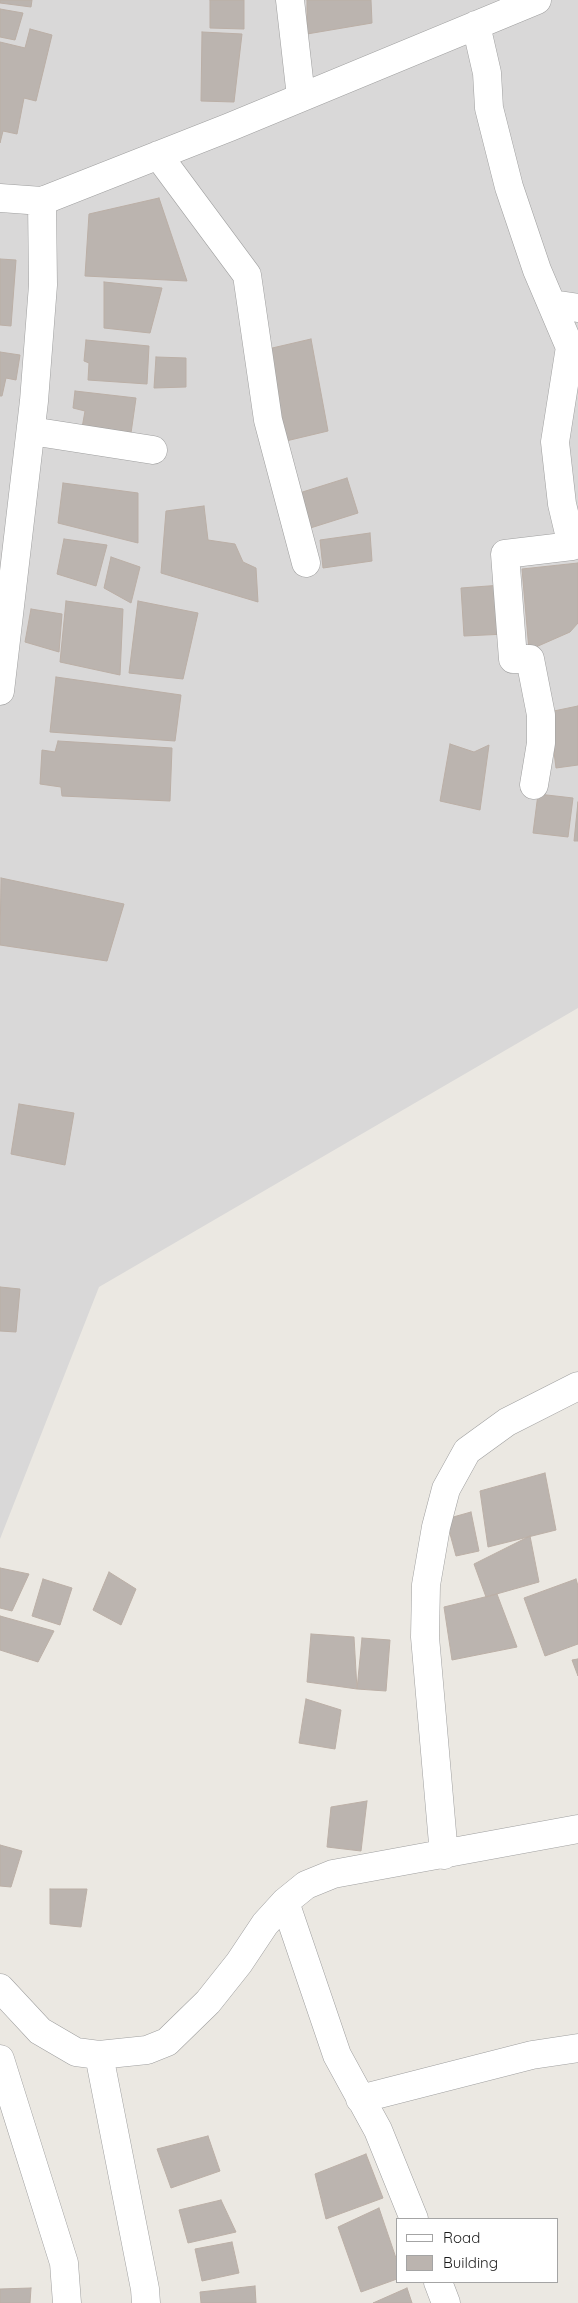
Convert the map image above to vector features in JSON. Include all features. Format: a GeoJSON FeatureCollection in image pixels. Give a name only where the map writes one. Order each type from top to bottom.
{"type":"FeatureCollection","features":[{"type":"Feature","properties":{"kind":"street"},"geometry":{"type":"LineString","coordinates":[[290,0],[301,97]]}},
{"type":"Feature","properties":{"kind":"street"},"geometry":{"type":"LineString","coordinates":[[0,198],[42,201],[476,25],[499,7],[537,0]]}},
{"type":"Feature","properties":{"kind":"street"},"geometry":{"type":"LineString","coordinates":[[476,25],[487,73],[489,108],[509,187],[537,270],[565,306],[574,357],[555,442],[562,504],[575,546],[505,554],[513,659],[530,659],[541,715],[541,743],[534,785]]}},
{"type":"Feature","properties":{"kind":"street"},"geometry":{"type":"LineString","coordinates":[[158,155],[247,275],[268,420],[306,563]]}},
{"type":"Feature","properties":{"kind":"street"},"geometry":{"type":"LineString","coordinates":[[0,690],[31,430],[43,285],[42,201]]}},
{"type":"Feature","properties":{"kind":"street"},"geometry":{"type":"LineString","coordinates":[[31,430],[153,450]]}},
{"type":"Feature","properties":{"kind":"street"},"geometry":{"type":"LineString","coordinates":[[444,1854],[425,1637],[426,1585],[436,1527],[446,1489],[467,1450],[508,1422],[578,1386]]}},
{"type":"Feature","properties":{"kind":"street"},"geometry":{"type":"LineString","coordinates":[[0,1988],[40,2031],[76,2052],[99,2055],[147,2050],[167,2042],[208,2002],[239,1963],[265,1924],[285,1902],[306,1885],[333,1874],[578,1829]]}},
{"type":"Feature","properties":{"kind":"street"},"geometry":{"type":"LineString","coordinates":[[285,1902],[337,2055],[378,2130],[414,2218]]}},
{"type":"Feature","properties":{"kind":"street"},"geometry":{"type":"LineString","coordinates":[[360,2099],[532,2055],[578,2048]]}},
{"type":"Feature","properties":{"kind":"street"},"geometry":{"type":"LineString","coordinates":[[99,2055],[145,2289],[146,2303]]}},
{"type":"Feature","properties":{"kind":"street"},"geometry":{"type":"LineString","coordinates":[[0,2059],[64,2263],[67,2303]]}},
{"type":"Feature","properties":{"kind":"street"},"geometry":{"type":"LineString","coordinates":[[438,2283],[446,2303]]}},
{"type":"Feature","properties":{"kind":"shaded area"},"geometry":{"type":"Polygon","coordinates":[[[0,0],[578,0],[578,1008],[99,1287],[0,1539],[0,0]]]}},
{"type":"Feature","properties":{"kind":"building"},"geometry":{"type":"Polygon","coordinates":[[[0,0],[32,0],[31,7],[0,3],[0,0]]]}},
{"type":"Feature","properties":{"kind":"building"},"geometry":{"type":"Polygon","coordinates":[[[210,0],[244,0],[244,29],[210,28],[210,0]]]}},
{"type":"Feature","properties":{"kind":"building"},"geometry":{"type":"Polygon","coordinates":[[[307,0],[371,0],[372,23],[307,34],[307,0]]]}},
{"type":"Feature","properties":{"kind":"building"},"geometry":{"type":"Polygon","coordinates":[[[0,9],[23,13],[15,40],[0,37],[0,9]]]}},
{"type":"Feature","properties":{"kind":"building"},"geometry":{"type":"Polygon","coordinates":[[[30,29],[52,35],[36,101],[24,98],[17,134],[3,131],[0,143],[0,42],[25,48],[30,29]]]}},
{"type":"Feature","properties":{"kind":"building"},"geometry":{"type":"Polygon","coordinates":[[[202,32],[242,34],[234,102],[201,101],[202,32]]]}},
{"type":"Feature","properties":{"kind":"building"},"geometry":{"type":"Polygon","coordinates":[[[159,198],[187,281],[85,276],[89,214],[159,198]]]}},
{"type":"Feature","properties":{"kind":"building"},"geometry":{"type":"Polygon","coordinates":[[[0,259],[16,260],[11,326],[0,325],[0,259]]]}},
{"type":"Feature","properties":{"kind":"building"},"geometry":{"type":"Polygon","coordinates":[[[104,282],[162,288],[150,333],[104,328],[104,282]]]}},
{"type":"Feature","properties":{"kind":"building"},"geometry":{"type":"Polygon","coordinates":[[[311,339],[328,431],[286,441],[268,349],[311,339]]]}},
{"type":"Feature","properties":{"kind":"building"},"geometry":{"type":"Polygon","coordinates":[[[86,340],[149,346],[147,384],[88,380],[89,363],[84,361],[86,340]]]}},
{"type":"Feature","properties":{"kind":"building"},"geometry":{"type":"Polygon","coordinates":[[[0,352],[20,355],[16,380],[6,378],[2,396],[0,396],[0,352]]]}},
{"type":"Feature","properties":{"kind":"building"},"geometry":{"type":"Polygon","coordinates":[[[156,357],[186,358],[186,387],[154,388],[156,357]]]}},
{"type":"Feature","properties":{"kind":"building"},"geometry":{"type":"Polygon","coordinates":[[[75,391],[136,398],[131,433],[82,428],[85,411],[73,408],[75,391]]]}},
{"type":"Feature","properties":{"kind":"building"},"geometry":{"type":"Polygon","coordinates":[[[347,478],[358,513],[304,530],[293,495],[347,478]]]}},
{"type":"Feature","properties":{"kind":"building"},"geometry":{"type":"Polygon","coordinates":[[[63,483],[138,493],[138,543],[58,523],[63,483]]]}},
{"type":"Feature","properties":{"kind":"building"},"geometry":{"type":"Polygon","coordinates":[[[204,506],[208,540],[235,544],[243,562],[256,568],[258,602],[161,573],[166,511],[204,506]]]}},
{"type":"Feature","properties":{"kind":"building"},"geometry":{"type":"Polygon","coordinates":[[[370,533],[372,561],[323,568],[320,540],[370,533]]]}},
{"type":"Feature","properties":{"kind":"building"},"geometry":{"type":"Polygon","coordinates":[[[64,539],[107,545],[96,586],[57,574],[64,539]]]}},
{"type":"Feature","properties":{"kind":"building"},"geometry":{"type":"Polygon","coordinates":[[[111,557],[140,567],[131,603],[104,588],[111,557]]]}},
{"type":"Feature","properties":{"kind":"building"},"geometry":{"type":"Polygon","coordinates":[[[578,563],[578,623],[570,632],[529,650],[522,569],[578,563]]]}},
{"type":"Feature","properties":{"kind":"building"},"geometry":{"type":"Polygon","coordinates":[[[502,585],[506,634],[464,636],[461,588],[502,585]]]}},
{"type":"Feature","properties":{"kind":"building"},"geometry":{"type":"Polygon","coordinates":[[[66,601],[123,609],[120,675],[60,662],[66,601]]]}},
{"type":"Feature","properties":{"kind":"building"},"geometry":{"type":"Polygon","coordinates":[[[138,601],[198,613],[183,679],[129,673],[138,601]]]}},
{"type":"Feature","properties":{"kind":"building"},"geometry":{"type":"Polygon","coordinates":[[[31,609],[62,614],[59,652],[25,642],[31,609]]]}},
{"type":"Feature","properties":{"kind":"building"},"geometry":{"type":"Polygon","coordinates":[[[56,677],[181,695],[175,741],[50,732],[56,677]]]}},
{"type":"Feature","properties":{"kind":"building"},"geometry":{"type":"Polygon","coordinates":[[[578,706],[578,765],[556,768],[549,712],[578,706]]]}},
{"type":"Feature","properties":{"kind":"building"},"geometry":{"type":"Polygon","coordinates":[[[58,741],[172,748],[170,801],[62,796],[61,787],[40,784],[42,750],[55,752],[58,741]]]}},
{"type":"Feature","properties":{"kind":"building"},"geometry":{"type":"Polygon","coordinates":[[[450,744],[474,752],[489,745],[480,810],[440,801],[450,744]]]}},
{"type":"Feature","properties":{"kind":"building"},"geometry":{"type":"Polygon","coordinates":[[[538,794],[573,798],[568,837],[533,833],[538,794]]]}},
{"type":"Feature","properties":{"kind":"building"},"geometry":{"type":"Polygon","coordinates":[[[578,802],[578,841],[574,841],[578,802]]]}},
{"type":"Feature","properties":{"kind":"building"},"geometry":{"type":"Polygon","coordinates":[[[1,878],[124,904],[107,961],[0,945],[1,878]]]}},
{"type":"Feature","properties":{"kind":"building"},"geometry":{"type":"Polygon","coordinates":[[[19,1104],[74,1113],[65,1165],[11,1154],[19,1104]]]}},
{"type":"Feature","properties":{"kind":"building"},"geometry":{"type":"Polygon","coordinates":[[[0,1287],[20,1289],[16,1332],[0,1331],[0,1287]]]}},
{"type":"Feature","properties":{"kind":"building"},"geometry":{"type":"Polygon","coordinates":[[[545,1473],[556,1530],[488,1547],[480,1491],[545,1473]]]}},
{"type":"Feature","properties":{"kind":"building"},"geometry":{"type":"Polygon","coordinates":[[[471,1512],[479,1551],[456,1556],[446,1519],[471,1512]]]}},
{"type":"Feature","properties":{"kind":"building"},"geometry":{"type":"Polygon","coordinates":[[[530,1536],[539,1582],[486,1597],[474,1564],[530,1536]]]}},
{"type":"Feature","properties":{"kind":"building"},"geometry":{"type":"Polygon","coordinates":[[[0,1568],[29,1574],[12,1611],[0,1608],[0,1568]]]}},
{"type":"Feature","properties":{"kind":"building"},"geometry":{"type":"Polygon","coordinates":[[[109,1572],[136,1589],[121,1625],[93,1610],[109,1572]]]}},
{"type":"Feature","properties":{"kind":"building"},"geometry":{"type":"Polygon","coordinates":[[[43,1579],[72,1588],[60,1625],[32,1616],[43,1579]]]}},
{"type":"Feature","properties":{"kind":"building"},"geometry":{"type":"Polygon","coordinates":[[[576,1579],[578,1586],[578,1644],[545,1656],[524,1598],[576,1579]]]}},
{"type":"Feature","properties":{"kind":"building"},"geometry":{"type":"Polygon","coordinates":[[[497,1594],[517,1647],[452,1660],[444,1607],[497,1594]]]}},
{"type":"Feature","properties":{"kind":"building"},"geometry":{"type":"Polygon","coordinates":[[[0,1616],[54,1631],[38,1662],[0,1650],[0,1616]]]}},
{"type":"Feature","properties":{"kind":"building"},"geometry":{"type":"Polygon","coordinates":[[[311,1634],[354,1637],[357,1689],[307,1682],[311,1634]]]}},
{"type":"Feature","properties":{"kind":"building"},"geometry":{"type":"Polygon","coordinates":[[[362,1638],[390,1640],[386,1691],[357,1689],[362,1638]]]}},
{"type":"Feature","properties":{"kind":"building"},"geometry":{"type":"Polygon","coordinates":[[[578,1659],[578,1676],[572,1660],[578,1659]]]}},
{"type":"Feature","properties":{"kind":"building"},"geometry":{"type":"Polygon","coordinates":[[[306,1699],[341,1710],[335,1749],[299,1743],[306,1699]]]}},
{"type":"Feature","properties":{"kind":"building"},"geometry":{"type":"Polygon","coordinates":[[[367,1801],[361,1851],[327,1847],[331,1807],[367,1801]]]}},
{"type":"Feature","properties":{"kind":"building"},"geometry":{"type":"Polygon","coordinates":[[[0,1845],[22,1851],[11,1887],[0,1886],[0,1845]]]}},
{"type":"Feature","properties":{"kind":"building"},"geometry":{"type":"Polygon","coordinates":[[[50,1889],[87,1889],[81,1927],[50,1924],[50,1889]]]}},
{"type":"Feature","properties":{"kind":"building"},"geometry":{"type":"Polygon","coordinates":[[[208,2136],[220,2171],[171,2188],[157,2149],[208,2136]]]}},
{"type":"Feature","properties":{"kind":"building"},"geometry":{"type":"Polygon","coordinates":[[[366,2154],[383,2198],[326,2219],[315,2174],[366,2154]]]}},
{"type":"Feature","properties":{"kind":"building"},"geometry":{"type":"Polygon","coordinates":[[[221,2200],[236,2232],[188,2243],[179,2210],[221,2200]]]}},
{"type":"Feature","properties":{"kind":"building"},"geometry":{"type":"Polygon","coordinates":[[[379,2208],[396,2258],[396,2279],[361,2292],[338,2227],[379,2208]]]}},
{"type":"Feature","properties":{"kind":"building"},"geometry":{"type":"Polygon","coordinates":[[[232,2242],[239,2273],[202,2281],[195,2249],[232,2242]]]}},
{"type":"Feature","properties":{"kind":"building"},"geometry":{"type":"Polygon","coordinates":[[[255,2286],[256,2303],[201,2303],[200,2292],[255,2286]]]}},
{"type":"Feature","properties":{"kind":"building"},"geometry":{"type":"Polygon","coordinates":[[[31,2288],[30,2303],[0,2303],[0,2289],[31,2288]]]}},
{"type":"Feature","properties":{"kind":"building"},"geometry":{"type":"Polygon","coordinates":[[[407,2288],[412,2303],[373,2303],[407,2288]]]}}]}
